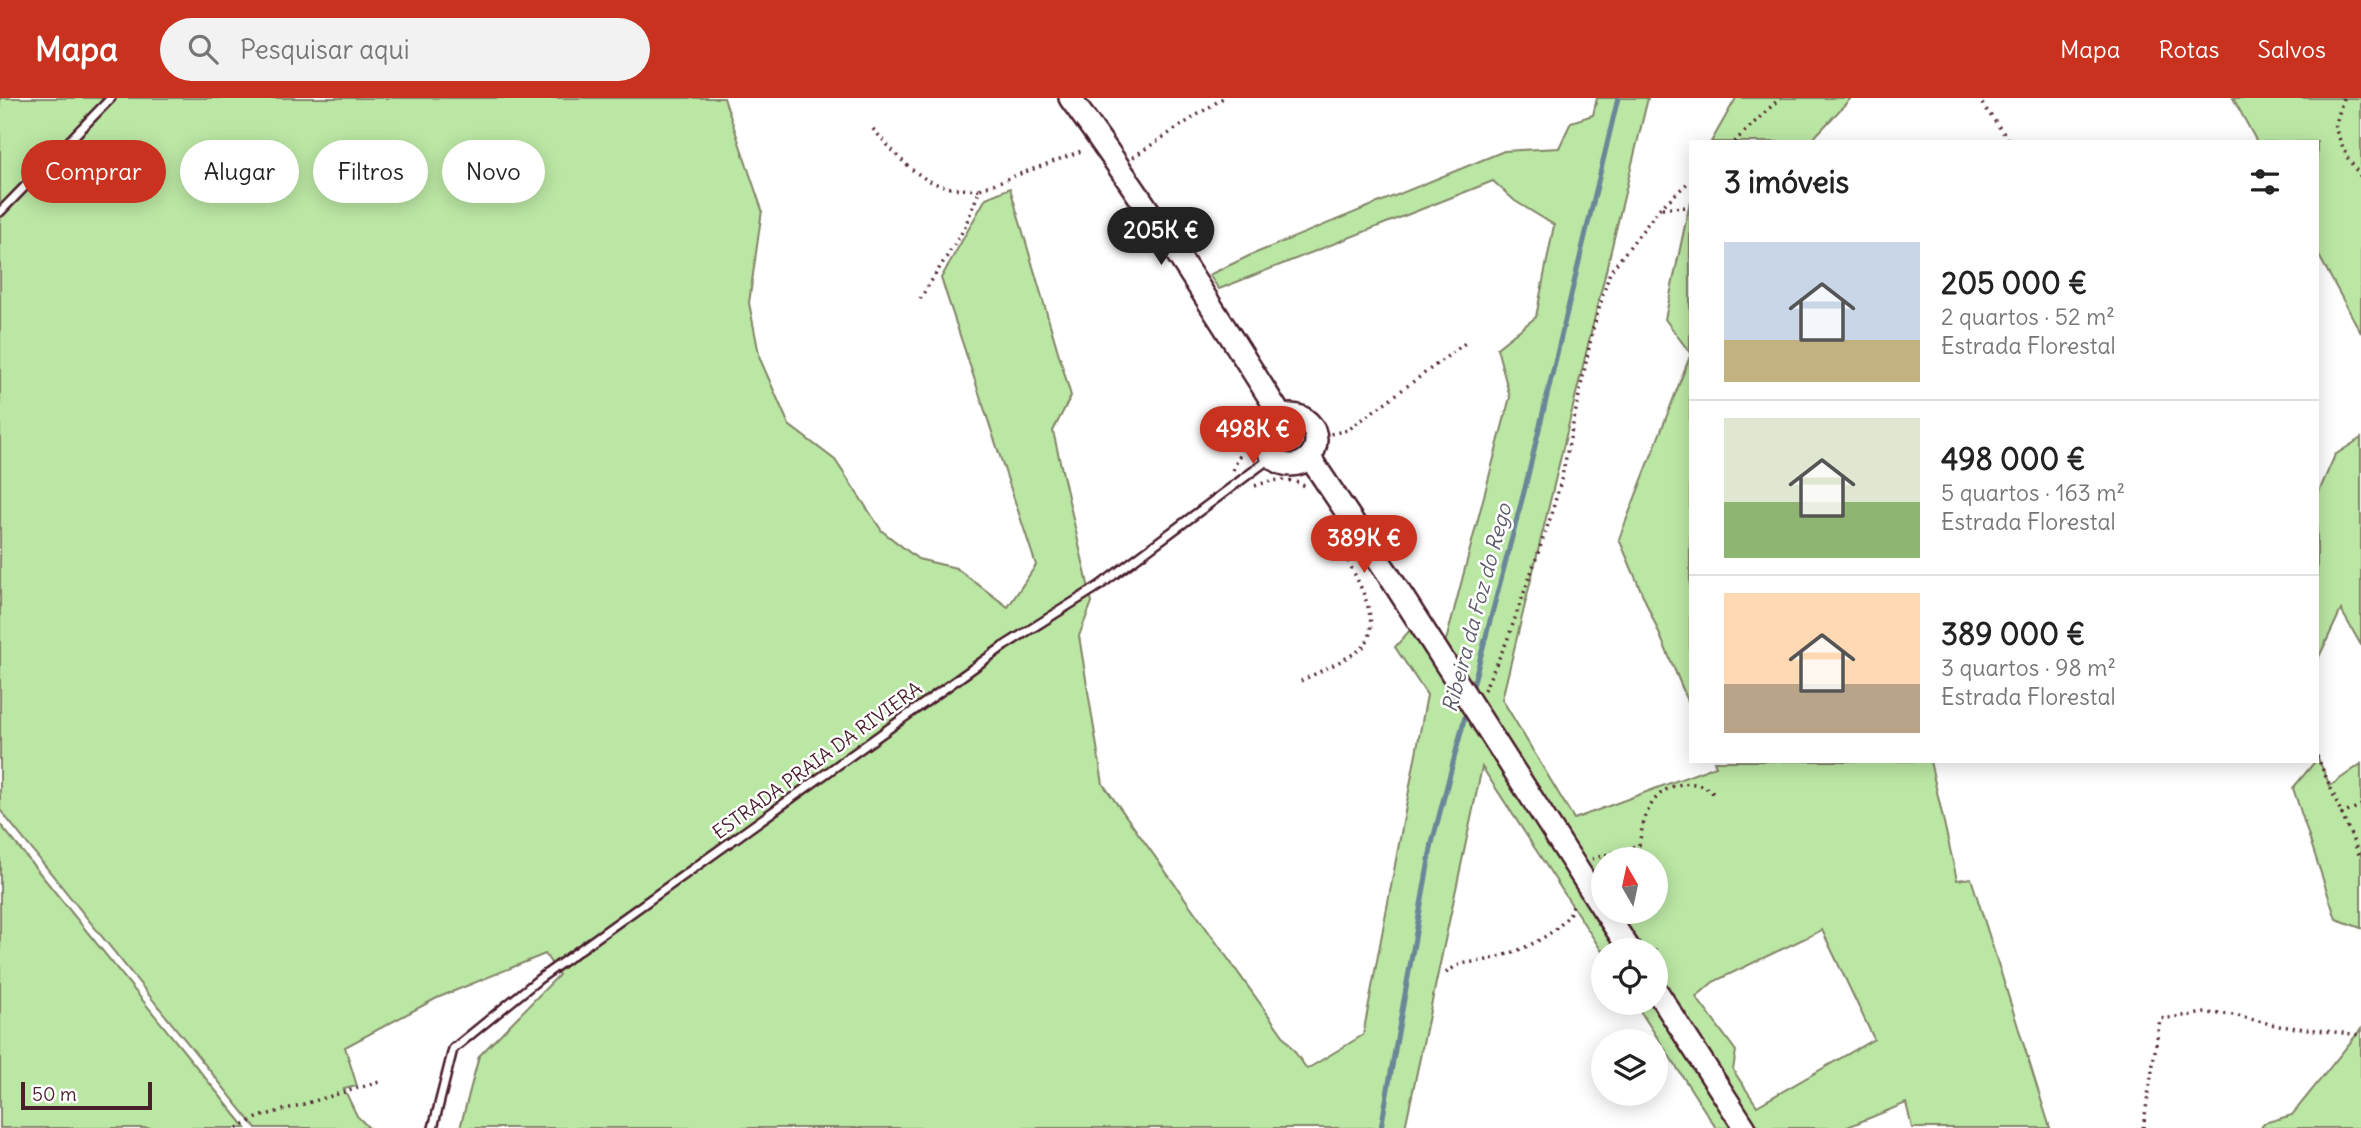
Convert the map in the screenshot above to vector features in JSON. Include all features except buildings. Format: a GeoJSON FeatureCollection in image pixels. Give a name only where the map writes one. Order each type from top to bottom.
{"type":"FeatureCollection","features":[{"type":"Feature","properties":{"kind":"main road"},"geometry":{"type":"LineString","coordinates":[[1070,98],[1119,166],[1281,416]]}},
{"type":"Feature","properties":{"kind":"main road"},"geometry":{"type":"LineString","coordinates":[[1297,414],[1310,422],[1317,437],[1316,448],[1310,457],[1291,465],[1272,457],[1266,446],[1266,434],[1271,424],[1281,416],[1297,414]]}},
{"type":"Feature","properties":{"kind":"main road"},"geometry":{"type":"LineString","coordinates":[[1310,457],[1591,890]]}},
{"type":"Feature","properties":{"kind":"main road"},"geometry":{"type":"LineString","coordinates":[[1668,1009],[1745,1128]]}},
{"type":"Feature","properties":{"kind":"lane"},"geometry":{"type":"LineString","coordinates":[[0,212],[111,98]]}},
{"type":"Feature","properties":{"kind":"lane","name":"ESTRADA PRAIA DA RIVIERA"},"geometry":{"type":"LineString","coordinates":[[433,1128],[453,1049],[538,979],[1004,646],[1099,586],[1272,457]]}},
{"type":"Feature","properties":{"kind":"path"},"geometry":{"type":"LineString","coordinates":[[1119,166],[1223,98]]}},
{"type":"Feature","properties":{"kind":"path"},"geometry":{"type":"LineString","coordinates":[[1736,140],[1780,98]]}},
{"type":"Feature","properties":{"kind":"path"},"geometry":{"type":"LineString","coordinates":[[1978,98],[2009,140]]}},
{"type":"Feature","properties":{"kind":"path"},"geometry":{"type":"LineString","coordinates":[[2343,98],[2335,128],[2347,157],[2361,177]]}},
{"type":"Feature","properties":{"kind":"path"},"geometry":{"type":"LineString","coordinates":[[873,129],[908,167],[932,183],[957,191],[981,189],[1103,143]]}},
{"type":"Feature","properties":{"kind":"path"},"geometry":{"type":"LineString","coordinates":[[1480,719],[1561,481],[1593,329],[1610,272],[1660,208],[1689,182]]}},
{"type":"Feature","properties":{"kind":"path"},"geometry":{"type":"LineString","coordinates":[[920,299],[964,229],[981,189]]}},
{"type":"Feature","properties":{"kind":"path"},"geometry":{"type":"LineString","coordinates":[[1660,208],[1689,207]]}},
{"type":"Feature","properties":{"kind":"path"},"geometry":{"type":"LineString","coordinates":[[1317,437],[1348,430],[1468,341]]}},
{"type":"Feature","properties":{"kind":"path"},"geometry":{"type":"LineString","coordinates":[[1301,681],[1363,647],[1370,632],[1370,615],[1364,595],[1326,514]]}},
{"type":"Feature","properties":{"kind":"path"},"geometry":{"type":"LineString","coordinates":[[2319,761],[2361,859]]}},
{"type":"Feature","properties":{"kind":"path"},"geometry":{"type":"LineString","coordinates":[[2341,815],[2361,805]]}},
{"type":"Feature","properties":{"kind":"path"},"geometry":{"type":"LineString","coordinates":[[2143,1128],[2160,1019],[2206,1013],[2234,1015],[2279,1026],[2361,1035]]}},
{"type":"Feature","properties":{"kind":"path"},"geometry":{"type":"LineString","coordinates":[[237,1128],[259,1117],[379,1082]]}},
{"type":"Feature","properties":{"kind":"green space"},"geometry":{"type":"Polygon","coordinates":[[[0,98],[724,98],[762,210],[749,303],[760,359],[789,425],[835,460],[882,531],[918,559],[956,568],[1008,607],[1036,565],[941,278],[986,198],[1010,188],[1071,396],[1053,431],[1092,602],[1079,636],[1103,784],[1307,1069],[1363,1035],[1427,695],[1395,647],[1417,622],[1440,655],[1447,637],[1510,397],[1497,348],[1536,317],[1554,225],[1515,201],[1493,181],[1219,289],[1209,275],[1251,255],[1504,151],[1559,148],[1571,122],[1593,115],[1597,98],[1648,98],[1502,699],[1574,819],[1716,766],[1715,763],[1930,763],[1957,880],[1971,878],[2050,1128],[1912,1128],[1906,1103],[1845,1128],[1716,1128],[1668,1054],[1668,1029],[1652,1029],[1643,1015],[1668,1015],[1668,938],[1593,938],[1482,767],[1405,1128],[460,1128],[479,1056],[559,975],[545,954],[437,998],[345,1047],[357,1086],[344,1089],[357,1116],[369,1128],[256,1128],[0,810],[0,98]],[[1822,930],[1713,982],[1696,997],[1736,1051],[1733,1070],[1757,1106],[1874,1039],[1822,930]]]}},
{"type":"Feature","properties":{"kind":"green space"},"geometry":{"type":"Polygon","coordinates":[[[1736,98],[1851,98],[1812,140],[1712,140],[1736,98]]]}},
{"type":"Feature","properties":{"kind":"green space"},"geometry":{"type":"Polygon","coordinates":[[[2233,98],[2361,98],[2361,333],[2319,256],[2319,140],[2256,140],[2233,98]]]}},
{"type":"Feature","properties":{"kind":"green space"},"geometry":{"type":"Polygon","coordinates":[[[1689,207],[1689,352],[1665,319],[1689,207]]]}},
{"type":"Feature","properties":{"kind":"green space"},"geometry":{"type":"Polygon","coordinates":[[[1689,359],[1689,704],[1619,539],[1689,359]]]}},
{"type":"Feature","properties":{"kind":"green space"},"geometry":{"type":"Polygon","coordinates":[[[2361,438],[2361,645],[2341,610],[2319,657],[2319,491],[2335,455],[2361,438]]]}},
{"type":"Feature","properties":{"kind":"green space"},"geometry":{"type":"Polygon","coordinates":[[[2319,760],[2330,786],[2361,764],[2361,928],[2336,919],[2293,788],[2319,760]]]}},
{"type":"Feature","properties":{"kind":"green space"},"geometry":{"type":"Polygon","coordinates":[[[0,824],[241,1122],[246,1128],[0,1128],[0,824]]]}},
{"type":"Feature","properties":{"kind":"green space"},"geometry":{"type":"Polygon","coordinates":[[[2361,1029],[2361,1128],[2261,1128],[2264,1123],[2292,1115],[2361,1029]]]}},
{"type":"Feature","properties":{"kind":"waterway","name":"Ribeira da Foz do Rego"},"geometry":{"type":"LineString","coordinates":[[1471,693],[1525,488],[1618,98]]}},
{"type":"Feature","properties":{"kind":"waterway","name":"Ribeira da Foz do Rego"},"geometry":{"type":"LineString","coordinates":[[1381,1128],[1432,843],[1467,709]]}}]}
